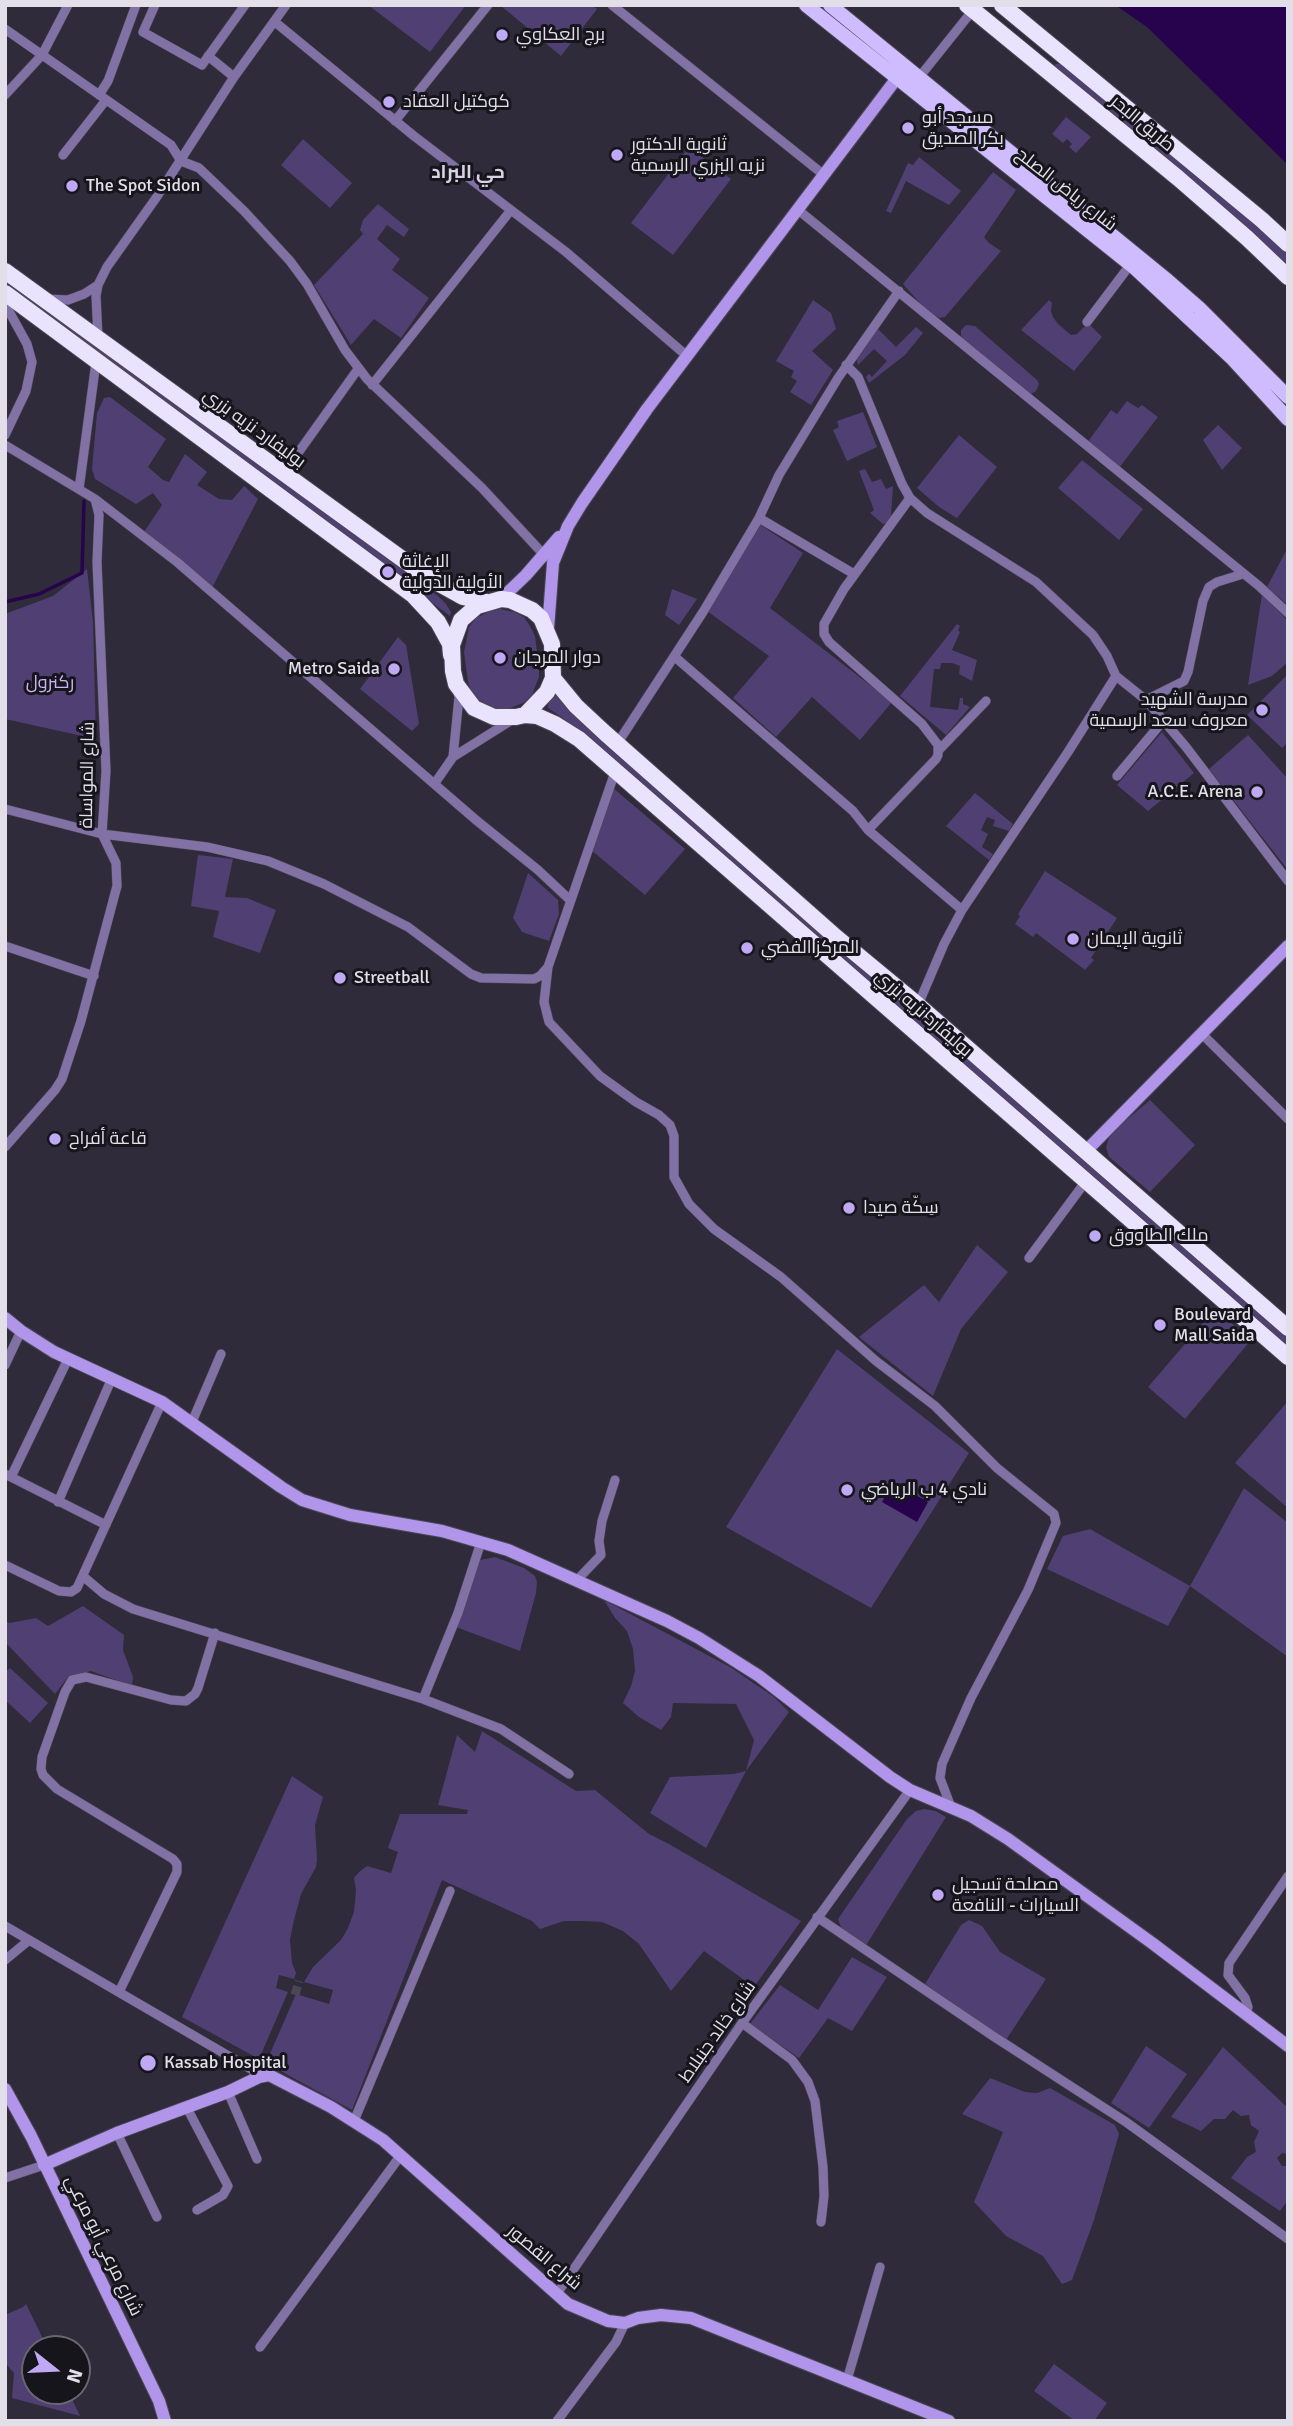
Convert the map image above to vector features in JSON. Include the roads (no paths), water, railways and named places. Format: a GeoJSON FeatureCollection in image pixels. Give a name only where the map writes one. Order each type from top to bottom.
{"type":"FeatureCollection","features":[{"type":"Feature","properties":{"kind":"highway","name":"طريق البحر"},"geometry":{"type":"LineString","coordinates":[[1002,5],[1288,244]]}},
{"type":"Feature","properties":{"kind":"highway","name":"طريق البحر"},"geometry":{"type":"LineString","coordinates":[[970,8],[1178,178],[1288,277]]}},
{"type":"Feature","properties":{"kind":"highway"},"geometry":{"type":"LineString","coordinates":[[1044,70],[1059,53]]}},
{"type":"Feature","properties":{"kind":"highway","name":"بوليفارد نزيه بزري"},"geometry":{"type":"LineString","coordinates":[[5,271],[427,578],[463,597],[494,601]]}},
{"type":"Feature","properties":{"kind":"highway"},"geometry":{"type":"LineString","coordinates":[[5,293],[10,304],[96,362],[413,595],[438,622],[450,644],[451,655],[456,684],[474,708],[494,717],[520,716],[547,692],[553,678],[553,653],[548,629],[532,610],[510,600],[494,601],[468,612],[455,632],[451,655]]}},
{"type":"Feature","properties":{"kind":"highway","name":"بوليفارد نزيه بزري"},"geometry":{"type":"LineString","coordinates":[[553,678],[576,706],[617,744],[1288,1328]]}},
{"type":"Feature","properties":{"kind":"highway","name":"بوليفارد نزيه بزري"},"geometry":{"type":"LineString","coordinates":[[520,716],[537,716],[569,732],[1288,1357]]}},
{"type":"Feature","properties":{"kind":"main road","name":"شارع رياض الصلح"},"geometry":{"type":"LineString","coordinates":[[806,5],[902,73],[1178,290],[1288,397]]}},
{"type":"Feature","properties":{"kind":"main road","name":"شارع رياض الصلح"},"geometry":{"type":"LineString","coordinates":[[830,5],[902,73]]}},
{"type":"Feature","properties":{"kind":"main road","name":"شارع رياض الصلح"},"geometry":{"type":"LineString","coordinates":[[915,83],[1130,265],[1232,358],[1288,419]]}},
{"type":"Feature","properties":{"kind":"street"},"geometry":{"type":"LineString","coordinates":[[5,95],[41,55],[68,5]]}},
{"type":"Feature","properties":{"kind":"street"},"geometry":{"type":"LineString","coordinates":[[64,155],[103,97],[136,5]]}},
{"type":"Feature","properties":{"kind":"street"},"geometry":{"type":"LineString","coordinates":[[155,5],[143,32],[202,65],[244,5]]}},
{"type":"Feature","properties":{"kind":"street"},"geometry":{"type":"LineString","coordinates":[[99,341],[95,316],[98,285],[107,267],[181,161],[234,77],[286,5]]}},
{"type":"Feature","properties":{"kind":"street"},"geometry":{"type":"LineString","coordinates":[[395,121],[488,5]]}},
{"type":"Feature","properties":{"kind":"street"},"geometry":{"type":"LineString","coordinates":[[612,5],[824,175]]}},
{"type":"Feature","properties":{"kind":"street"},"geometry":{"type":"LineString","coordinates":[[915,83],[970,8]]}},
{"type":"Feature","properties":{"kind":"street"},"geometry":{"type":"LineString","coordinates":[[275,22],[395,121],[612,289],[687,356]]}},
{"type":"Feature","properties":{"kind":"street"},"geometry":{"type":"LineString","coordinates":[[5,29],[171,145],[181,161],[199,168],[290,261],[358,369],[482,488],[548,559],[548,629]]}},
{"type":"Feature","properties":{"kind":"street"},"geometry":{"type":"LineString","coordinates":[[208,56],[234,77]]}},
{"type":"Feature","properties":{"kind":"street"},"geometry":{"type":"LineString","coordinates":[[494,601],[548,559],[601,473],[797,209],[902,73]]}},
{"type":"Feature","properties":{"kind":"street"},"geometry":{"type":"LineString","coordinates":[[797,209],[1288,613]]}},
{"type":"Feature","properties":{"kind":"street"},"geometry":{"type":"LineString","coordinates":[[372,385],[512,210]]}},
{"type":"Feature","properties":{"kind":"street"},"geometry":{"type":"LineString","coordinates":[[1087,322],[1130,265]]}},
{"type":"Feature","properties":{"kind":"street"},"geometry":{"type":"LineString","coordinates":[[42,299],[68,300],[98,285]]}},
{"type":"Feature","properties":{"kind":"street"},"geometry":{"type":"LineString","coordinates":[[617,744],[675,657],[759,519],[779,475],[846,365],[899,291]]}},
{"type":"Feature","properties":{"kind":"street"},"geometry":{"type":"LineString","coordinates":[[5,435],[26,391],[32,362],[10,304]]}},
{"type":"Feature","properties":{"kind":"street"},"geometry":{"type":"LineString","coordinates":[[79,489],[96,362]]}},
{"type":"Feature","properties":{"kind":"street"},"geometry":{"type":"LineString","coordinates":[[846,365],[858,377],[902,484],[911,498],[927,513],[1036,582],[1093,635],[1116,676],[1146,700],[1200,765],[1288,881]]}},
{"type":"Feature","properties":{"kind":"street"},"geometry":{"type":"LineString","coordinates":[[283,474],[358,369]]}},
{"type":"Feature","properties":{"kind":"street"},"geometry":{"type":"LineString","coordinates":[[5,444],[95,499],[195,577],[570,900]]}},
{"type":"Feature","properties":{"kind":"street"},"geometry":{"type":"LineString","coordinates":[[911,498],[854,574],[826,619],[824,634],[829,642],[922,724],[936,739],[939,750]]}},
{"type":"Feature","properties":{"kind":"street","name":"شارع المواساة"},"geometry":{"type":"LineString","coordinates":[[5,1147],[62,1079],[115,897],[116,863],[102,834],[107,784],[97,562],[99,515],[95,499]]}},
{"type":"Feature","properties":{"kind":"street"},"geometry":{"type":"LineString","coordinates":[[759,519],[854,574]]}},
{"type":"Feature","properties":{"kind":"street"},"geometry":{"type":"LineString","coordinates":[[1146,700],[1180,684],[1185,678],[1203,601],[1209,587],[1243,574]]}},
{"type":"Feature","properties":{"kind":"street"},"geometry":{"type":"LineString","coordinates":[[675,657],[853,811],[868,830],[962,910]]}},
{"type":"Feature","properties":{"kind":"street"},"geometry":{"type":"LineString","coordinates":[[918,1005],[962,910],[1116,676]]}},
{"type":"Feature","properties":{"kind":"street"},"geometry":{"type":"LineString","coordinates":[[453,757],[459,697],[456,684]]}},
{"type":"Feature","properties":{"kind":"street"},"geometry":{"type":"LineString","coordinates":[[868,830],[931,765],[939,750],[986,701]]}},
{"type":"Feature","properties":{"kind":"street"},"geometry":{"type":"LineString","coordinates":[[435,783],[453,757],[520,716]]}},
{"type":"Feature","properties":{"kind":"street"},"geometry":{"type":"LineString","coordinates":[[1117,776],[1163,721]]}},
{"type":"Feature","properties":{"kind":"street"},"geometry":{"type":"LineString","coordinates":[[615,772],[548,967],[544,1002],[548,1022],[600,1076],[670,1125],[674,1136],[674,1178],[689,1204],[714,1229],[781,1277],[876,1361],[935,1406],[997,1468],[1055,1514],[1056,1523],[1028,1590],[971,1698],[942,1765],[940,1778],[951,1807]]}},
{"type":"Feature","properties":{"kind":"street"},"geometry":{"type":"LineString","coordinates":[[5,809],[102,834],[207,847],[249,855],[282,866],[324,884],[408,927],[464,970],[481,978],[534,979],[548,967]]}},
{"type":"Feature","properties":{"kind":"street"},"geometry":{"type":"LineString","coordinates":[[5,946],[94,975]]}},
{"type":"Feature","properties":{"kind":"street"},"geometry":{"type":"LineString","coordinates":[[1085,1152],[1288,946]]}},
{"type":"Feature","properties":{"kind":"street"},"geometry":{"type":"LineString","coordinates":[[1202,1034],[1288,1119]]}},
{"type":"Feature","properties":{"kind":"street"},"geometry":{"type":"LineString","coordinates":[[1029,1258],[1086,1181]]}},
{"type":"Feature","properties":{"kind":"street"},"geometry":{"type":"LineString","coordinates":[[5,1318],[21,1331],[68,1359],[162,1402],[302,1500],[350,1515],[422,1527],[521,1555],[667,1621],[734,1659],[821,1722],[870,1763],[911,1790],[971,1816],[1008,1839],[1288,2046]]}},
{"type":"Feature","properties":{"kind":"street"},"geometry":{"type":"LineString","coordinates":[[5,1364],[21,1331]]}},
{"type":"Feature","properties":{"kind":"street"},"geometry":{"type":"LineString","coordinates":[[192,1422],[221,1354]]}},
{"type":"Feature","properties":{"kind":"street"},"geometry":{"type":"LineString","coordinates":[[68,1359],[8,1476],[106,1525]]}},
{"type":"Feature","properties":{"kind":"street"},"geometry":{"type":"LineString","coordinates":[[58,1502],[113,1378]]}},
{"type":"Feature","properties":{"kind":"street"},"geometry":{"type":"LineString","coordinates":[[5,1566],[66,1593],[77,1588],[162,1402]]}},
{"type":"Feature","properties":{"kind":"street"},"geometry":{"type":"LineString","coordinates":[[577,1580],[601,1555],[599,1541],[602,1521],[615,1480]]}},
{"type":"Feature","properties":{"kind":"street"},"geometry":{"type":"LineString","coordinates":[[423,1699],[458,1613],[481,1542]]}},
{"type":"Feature","properties":{"kind":"street"},"geometry":{"type":"LineString","coordinates":[[84,1577],[116,1602],[133,1609],[423,1699],[501,1729],[569,1774]]}},
{"type":"Feature","properties":{"kind":"street"},"geometry":{"type":"LineString","coordinates":[[119,1992],[158,1914],[177,1872],[177,1864],[57,1790],[43,1775],[42,1757],[65,1692],[72,1680],[86,1677],[171,1700],[186,1701],[195,1695],[198,1688],[215,1633]]}},
{"type":"Feature","properties":{"kind":"street","name":"شارع خالد جنبلاط"},"geometry":{"type":"LineString","coordinates":[[556,2295],[742,2023],[911,1790]]}},
{"type":"Feature","properties":{"kind":"street"},"geometry":{"type":"LineString","coordinates":[[1246,2013],[1248,2007],[1245,1998],[1228,1975],[1229,1963],[1288,1876]]}},
{"type":"Feature","properties":{"kind":"street"},"geometry":{"type":"LineString","coordinates":[[354,2121],[450,1891]]}},
{"type":"Feature","properties":{"kind":"street"},"geometry":{"type":"LineString","coordinates":[[817,1917],[1126,2122],[1288,2239]]}},
{"type":"Feature","properties":{"kind":"street"},"geometry":{"type":"LineString","coordinates":[[5,1926],[267,2076]]}},
{"type":"Feature","properties":{"kind":"street"},"geometry":{"type":"LineString","coordinates":[[5,1960],[28,1941]]}},
{"type":"Feature","properties":{"kind":"street"},"geometry":{"type":"LineString","coordinates":[[742,2023],[792,2060],[804,2073],[811,2090],[823,2168],[821,2222]]}},
{"type":"Feature","properties":{"kind":"street"},"geometry":{"type":"LineString","coordinates":[[5,2178],[267,2076]]}},
{"type":"Feature","properties":{"kind":"street","name":"شراع القصور"},"geometry":{"type":"LineString","coordinates":[[267,2076],[354,2121],[383,2140],[556,2295],[585,2312],[608,2321],[625,2323],[661,2315],[691,2318],[949,2421]]}},
{"type":"Feature","properties":{"kind":"street","name":"شارع مرعي أبو مرعي"},"geometry":{"type":"LineString","coordinates":[[5,2089],[159,2401],[165,2421]]}},
{"type":"Feature","properties":{"kind":"street"},"geometry":{"type":"LineString","coordinates":[[228,2092],[257,2159]]}},
{"type":"Feature","properties":{"kind":"street"},"geometry":{"type":"LineString","coordinates":[[187,2108],[228,2186],[223,2195],[197,2210]]}},
{"type":"Feature","properties":{"kind":"street"},"geometry":{"type":"LineString","coordinates":[[117,2133],[158,2217]]}},
{"type":"Feature","properties":{"kind":"street"},"geometry":{"type":"LineString","coordinates":[[260,2347],[401,2155]]}},
{"type":"Feature","properties":{"kind":"street"},"geometry":{"type":"LineString","coordinates":[[847,2380],[880,2267]]}},
{"type":"Feature","properties":{"kind":"street"},"geometry":{"type":"LineString","coordinates":[[557,2421],[616,2342],[625,2323]]}},
{"type":"Feature","properties":{"kind":"waterway"},"geometry":{"type":"LineString","coordinates":[[5,602],[39,594],[82,573],[84,501]]}},
{"type":"Feature","properties":{"kind":"tunnel"},"geometry":{"type":"LineString","coordinates":[[295,1995],[299,1981]]}},
{"type":"Feature","properties":{"kind":"place","name":"برج العكاوي"},"geometry":{"type":"Point","coordinates":[502,35]}},
{"type":"Feature","properties":{"kind":"place","name":"كوكتيل العقاد"},"geometry":{"type":"Point","coordinates":[389,102]}},
{"type":"Feature","properties":{"kind":"place","name":"مسجد أبو بكر الصديق"},"geometry":{"type":"Point","coordinates":[908,128]}},
{"type":"Feature","properties":{"kind":"place","name":"ثانوية الدكتور نزيه البزري الرسمية"},"geometry":{"type":"Point","coordinates":[617,155]}},
{"type":"Feature","properties":{"kind":"place","name":"The Spot Sidon"},"geometry":{"type":"Point","coordinates":[72,186]}},
{"type":"Feature","properties":{"kind":"place","name":"الإغاثة الأولية الدولية"},"geometry":{"type":"Point","coordinates":[388,572]}},
{"type":"Feature","properties":{"kind":"place","name":"دوار المرجان"},"geometry":{"type":"Point","coordinates":[500,658]}},
{"type":"Feature","properties":{"kind":"place","name":"Metro Saida"},"geometry":{"type":"Point","coordinates":[394,669]}},
{"type":"Feature","properties":{"kind":"place","name":"مدرسة الشهيد معروف سعد الرسمية"},"geometry":{"type":"Point","coordinates":[1262,710]}},
{"type":"Feature","properties":{"kind":"place","name":"A.C.E. Arena"},"geometry":{"type":"Point","coordinates":[1257,792]}},
{"type":"Feature","properties":{"kind":"place","name":"ثانوية الإيمان"},"geometry":{"type":"Point","coordinates":[1073,939]}},
{"type":"Feature","properties":{"kind":"place","name":"المركز الفضي"},"geometry":{"type":"Point","coordinates":[747,948]}},
{"type":"Feature","properties":{"kind":"place","name":"Streetball"},"geometry":{"type":"Point","coordinates":[340,978]}},
{"type":"Feature","properties":{"kind":"place","name":"قاعة أفراح"},"geometry":{"type":"Point","coordinates":[55,1139]}},
{"type":"Feature","properties":{"kind":"place","name":"سِكّة صيدا"},"geometry":{"type":"Point","coordinates":[849,1208]}},
{"type":"Feature","properties":{"kind":"place","name":"ملك الطاووق"},"geometry":{"type":"Point","coordinates":[1095,1236]}},
{"type":"Feature","properties":{"kind":"place","name":"Boulevard Mall Saida"},"geometry":{"type":"Point","coordinates":[1160,1325]}},
{"type":"Feature","properties":{"kind":"place","name":"نادي 4 ب الرياضي"},"geometry":{"type":"Point","coordinates":[847,1490]}},
{"type":"Feature","properties":{"kind":"place","name":"مصلحة تسجيل السيارات - النافعة"},"geometry":{"type":"Point","coordinates":[938,1895]}},
{"type":"Feature","properties":{"kind":"place","name":"Kassab Hospital"},"geometry":{"type":"Point","coordinates":[148,2063]}},
{"type":"Feature","properties":{"kind":"district","name":"حي البراد"},"geometry":{"type":"Point","coordinates":[468,173]}},
{"type":"Feature","properties":{"kind":"park label","name":"ركنرول"},"geometry":{"type":"Point","coordinates":[50,683]}}]}
